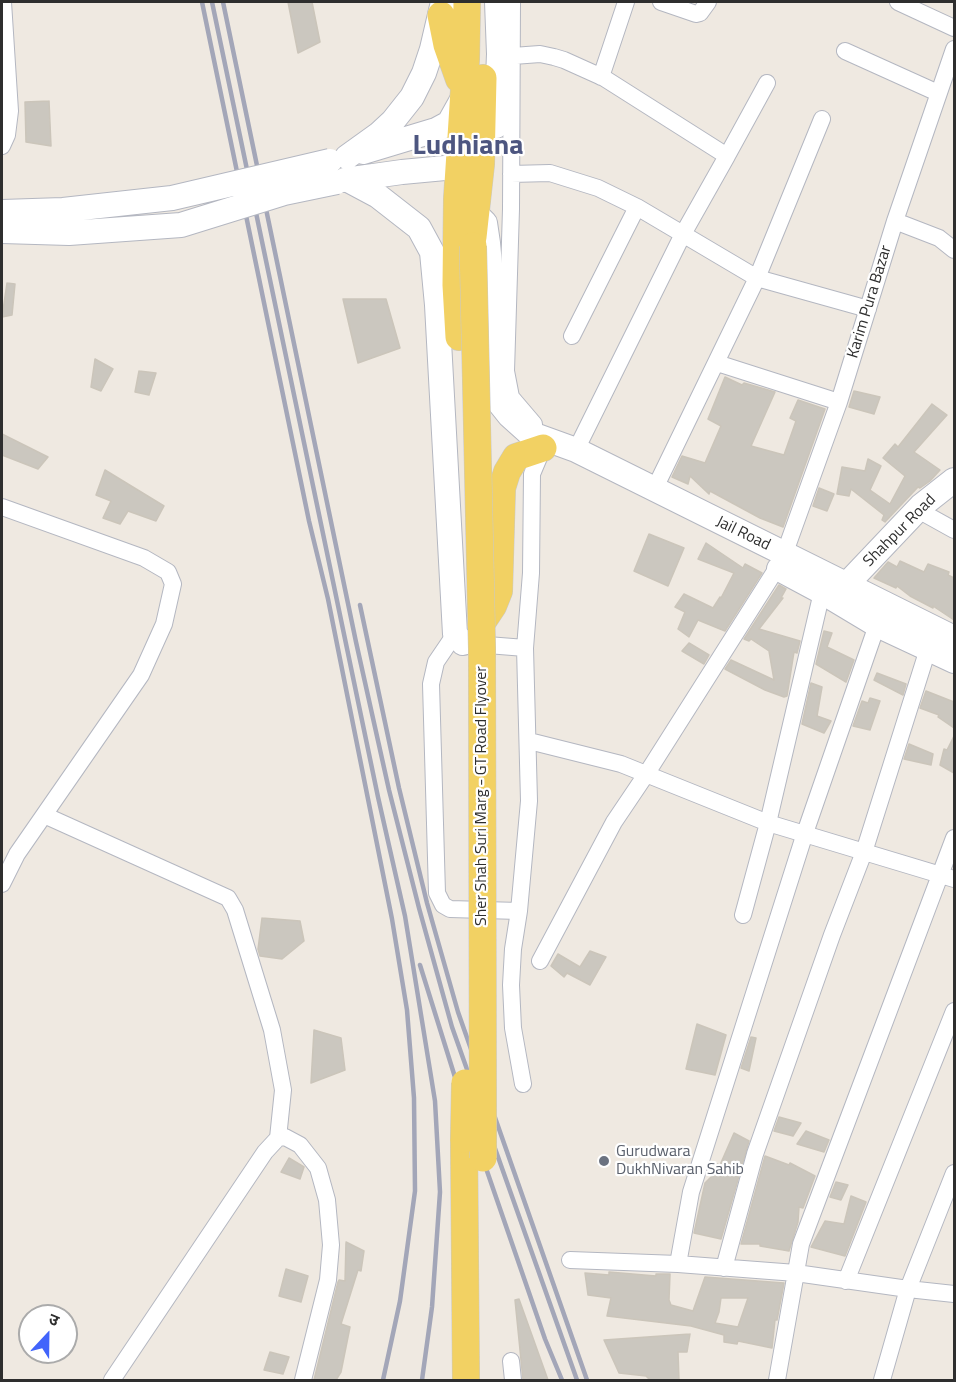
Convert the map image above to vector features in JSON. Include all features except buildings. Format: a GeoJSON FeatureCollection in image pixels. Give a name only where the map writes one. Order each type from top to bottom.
{"type":"FeatureCollection","features":[{"type":"Feature","properties":{"kind":"main road"},"geometry":{"type":"LineString","coordinates":[[466,2],[462,137],[470,166]]}},
{"type":"Feature","properties":{"kind":"main road"},"geometry":{"type":"LineString","coordinates":[[470,166],[483,2]]}},
{"type":"Feature","properties":{"kind":"main road"},"geometry":{"type":"LineString","coordinates":[[442,8],[447,45],[464,94]]}},
{"type":"Feature","properties":{"kind":"main road"},"geometry":{"type":"LineString","coordinates":[[470,166],[496,139],[496,126]]}},
{"type":"Feature","properties":{"kind":"main road","name":"Sher Shah Suri Marg - GT Road Flyover"},"geometry":{"type":"LineString","coordinates":[[470,166],[474,212],[466,634],[484,1380]]}},
{"type":"Feature","properties":{"kind":"main road","name":"Sher Shah Suri Marg - GT Road Flyover"},"geometry":{"type":"LineString","coordinates":[[466,1380],[464,1150],[467,912],[466,647],[447,304],[457,199],[470,166]]}},
{"type":"Feature","properties":{"kind":"main road"},"geometry":{"type":"LineString","coordinates":[[466,634],[493,606],[499,591],[502,488],[526,452]]}},
{"type":"Feature","properties":{"kind":"street"},"geometry":{"type":"LineString","coordinates":[[2,146],[7,135],[3,2]]}},
{"type":"Feature","properties":{"kind":"street"},"geometry":{"type":"LineString","coordinates":[[496,126],[499,54],[497,2]]}},
{"type":"Feature","properties":{"kind":"street"},"geometry":{"type":"LineString","coordinates":[[513,2],[507,371],[511,397],[534,424],[526,452]]}},
{"type":"Feature","properties":{"kind":"street"},"geometry":{"type":"LineString","coordinates":[[601,77],[626,2]]}},
{"type":"Feature","properties":{"kind":"street"},"geometry":{"type":"LineString","coordinates":[[661,2],[696,14],[700,13],[708,2]]}},
{"type":"Feature","properties":{"kind":"street"},"geometry":{"type":"LineString","coordinates":[[898,2],[954,28]]}},
{"type":"Feature","properties":{"kind":"street"},"geometry":{"type":"LineString","coordinates":[[348,164],[365,145],[393,122],[412,98],[424,73],[442,8]]}},
{"type":"Feature","properties":{"kind":"street","name":"Karim Pura Bazar"},"geometry":{"type":"LineString","coordinates":[[540,961],[614,822],[781,561],[838,402],[895,221],[954,49]]}},
{"type":"Feature","properties":{"kind":"street"},"geometry":{"type":"LineString","coordinates":[[846,51],[938,93]]}},
{"type":"Feature","properties":{"kind":"street"},"geometry":{"type":"LineString","coordinates":[[513,56],[540,54],[554,57],[601,77],[727,156]]}},
{"type":"Feature","properties":{"kind":"street"},"geometry":{"type":"LineString","coordinates":[[576,450],[683,234],[767,83]]}},
{"type":"Feature","properties":{"kind":"street"},"geometry":{"type":"LineString","coordinates":[[2,231],[69,233],[181,225],[284,193],[348,164],[436,130],[448,123],[464,94]]}},
{"type":"Feature","properties":{"kind":"street"},"geometry":{"type":"LineString","coordinates":[[654,490],[758,278],[822,119]]}},
{"type":"Feature","properties":{"kind":"street"},"geometry":{"type":"LineString","coordinates":[[2,212],[91,208],[172,198],[348,164],[462,137]]}},
{"type":"Feature","properties":{"kind":"street"},"geometry":{"type":"LineString","coordinates":[[348,164],[402,172],[470,166]]}},
{"type":"Feature","properties":{"kind":"street"},"geometry":{"type":"LineString","coordinates":[[348,164],[378,196],[419,228],[432,252],[447,304],[466,634]]}},
{"type":"Feature","properties":{"kind":"street"},"geometry":{"type":"LineString","coordinates":[[511,174],[550,173],[598,188],[637,207],[758,278],[868,309]]}},
{"type":"Feature","properties":{"kind":"street"},"geometry":{"type":"LineString","coordinates":[[572,336],[637,207]]}},
{"type":"Feature","properties":{"kind":"street"},"geometry":{"type":"LineString","coordinates":[[474,212],[485,223],[489,252],[494,307],[497,400],[509,415],[526,452],[532,474],[531,573],[525,648],[529,801],[511,985],[513,1028],[523,1084]]}},
{"type":"Feature","properties":{"kind":"street"},"geometry":{"type":"LineString","coordinates":[[895,221],[939,238],[954,250]]}},
{"type":"Feature","properties":{"kind":"street"},"geometry":{"type":"LineString","coordinates":[[717,363],[838,402]]}},
{"type":"Feature","properties":{"kind":"street","name":"Jail Road"},"geometry":{"type":"LineString","coordinates":[[526,452],[576,450],[654,490],[781,561],[822,592],[877,625],[954,662]]}},
{"type":"Feature","properties":{"kind":"street","name":"Jail Road"},"geometry":{"type":"LineString","coordinates":[[526,452],[591,476],[728,542],[847,585],[954,638]]}},
{"type":"Feature","properties":{"kind":"street","name":"Shahpur Road"},"geometry":{"type":"LineString","coordinates":[[847,585],[918,510],[954,480]]}},
{"type":"Feature","properties":{"kind":"street"},"geometry":{"type":"LineString","coordinates":[[2,507],[144,558],[168,572],[173,584],[164,624],[141,675],[17,854],[2,884]]}},
{"type":"Feature","properties":{"kind":"street"},"geometry":{"type":"LineString","coordinates":[[918,510],[954,530]]}},
{"type":"Feature","properties":{"kind":"street"},"geometry":{"type":"LineString","coordinates":[[743,915],[768,823],[822,592]]}},
{"type":"Feature","properties":{"kind":"street"},"geometry":{"type":"LineString","coordinates":[[678,1264],[691,1192],[805,833],[877,625]]}},
{"type":"Feature","properties":{"kind":"street"},"geometry":{"type":"LineString","coordinates":[[466,634],[525,648]]}},
{"type":"Feature","properties":{"kind":"street"},"geometry":{"type":"LineString","coordinates":[[466,634],[436,662],[432,675],[437,893],[442,905],[450,909],[519,911]]}},
{"type":"Feature","properties":{"kind":"street"},"geometry":{"type":"LineString","coordinates":[[724,1268],[755,1154],[832,935],[864,852],[928,649]]}},
{"type":"Feature","properties":{"kind":"street"},"geometry":{"type":"LineString","coordinates":[[529,741],[621,764],[768,823],[948,877]]}},
{"type":"Feature","properties":{"kind":"street"},"geometry":{"type":"LineString","coordinates":[[44,815],[228,898],[235,910],[272,1030],[284,1090],[278,1138],[265,1152],[112,1380]]}},
{"type":"Feature","properties":{"kind":"street"},"geometry":{"type":"LineString","coordinates":[[777,1380],[799,1252],[948,877],[954,838]]}},
{"type":"Feature","properties":{"kind":"street"},"geometry":{"type":"LineString","coordinates":[[846,1281],[954,1011]]}},
{"type":"Feature","properties":{"kind":"street"},"geometry":{"type":"LineString","coordinates":[[278,1138],[285,1137],[292,1140],[307,1152],[318,1168],[327,1200],[331,1245],[328,1280],[303,1380]]}},
{"type":"Feature","properties":{"kind":"street"},"geometry":{"type":"LineString","coordinates":[[882,1380],[908,1289],[954,1173]]}},
{"type":"Feature","properties":{"kind":"street"},"geometry":{"type":"LineString","coordinates":[[570,1260],[678,1264],[796,1273],[954,1294]]}},
{"type":"Feature","properties":{"kind":"street"},"geometry":{"type":"LineString","coordinates":[[511,1361],[513,1380]]}},
{"type":"Feature","properties":{"kind":"railway"},"geometry":{"type":"LineString","coordinates":[[202,2],[309,521],[328,599],[392,919],[407,1010],[414,1098],[415,1191],[400,1301],[383,1380]]}},
{"type":"Feature","properties":{"kind":"railway"},"geometry":{"type":"LineString","coordinates":[[212,2],[378,797],[405,916],[435,1101],[440,1192],[432,1307],[422,1380]]}},
{"type":"Feature","properties":{"kind":"railway"},"geometry":{"type":"LineString","coordinates":[[223,2],[356,642],[389,790],[419,908],[452,1027],[577,1380]]}},
{"type":"Feature","properties":{"kind":"railway"},"geometry":{"type":"LineString","coordinates":[[360,605],[399,788],[427,903],[458,1012],[587,1380]]}},
{"type":"Feature","properties":{"kind":"railway"},"geometry":{"type":"LineString","coordinates":[[420,965],[459,1090],[545,1339],[562,1380]]}},
{"type":"Feature","properties":{"kind":"place","name":"Gurudwara DukhNivaran Sahib"},"geometry":{"type":"Point","coordinates":[604,1161]}},
{"type":"Feature","properties":{"kind":"district","name":"Ludhiana"},"geometry":{"type":"Point","coordinates":[468,147]}}]}
